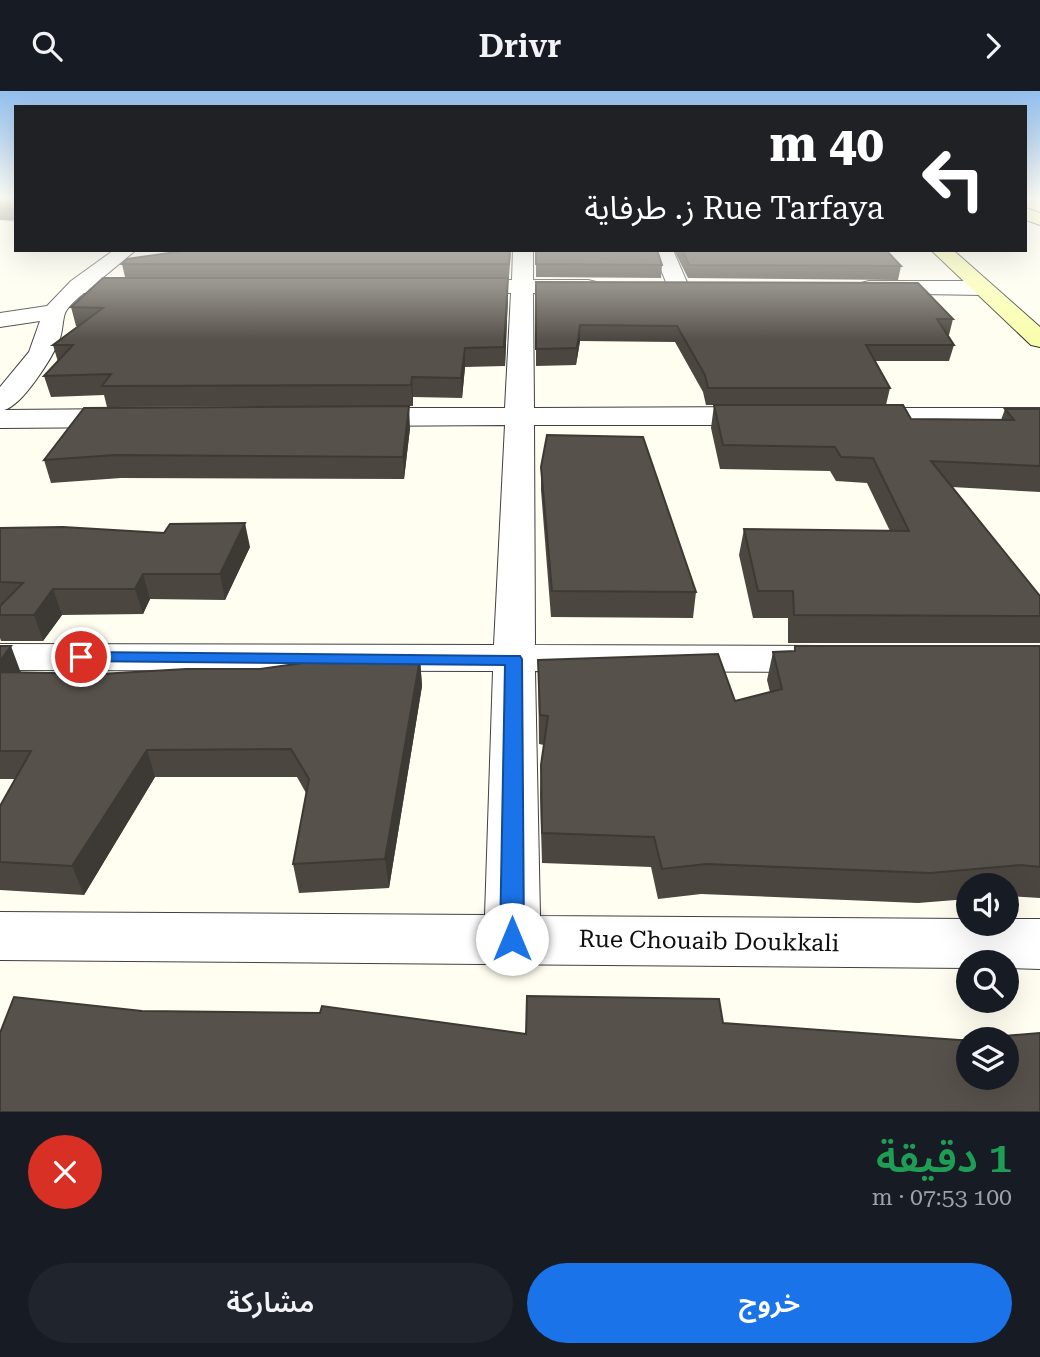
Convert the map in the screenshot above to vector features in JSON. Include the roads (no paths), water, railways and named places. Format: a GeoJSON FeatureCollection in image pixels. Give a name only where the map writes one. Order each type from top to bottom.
{"type":"FeatureCollection","features":[{"type":"Feature","properties":{"kind":"main road"},"geometry":{"type":"LineString","coordinates":[[943,252],[1040,340]]}},
{"type":"Feature","properties":{"kind":"street"},"geometry":{"type":"LineString","coordinates":[[0,403],[24,377],[37,357],[50,332],[54,312],[80,286],[108,267],[124,252]]}},
{"type":"Feature","properties":{"kind":"street"},"geometry":{"type":"LineString","coordinates":[[664,252],[678,287]]}},
{"type":"Feature","properties":{"kind":"street"},"geometry":{"type":"LineString","coordinates":[[108,267],[147,261]]}},
{"type":"Feature","properties":{"kind":"street"},"geometry":{"type":"LineString","coordinates":[[512,939],[514,659],[522,268]]}},
{"type":"Feature","properties":{"kind":"street"},"geometry":{"type":"LineString","coordinates":[[438,286],[522,268],[612,287]]}},
{"type":"Feature","properties":{"kind":"street"},"geometry":{"type":"LineString","coordinates":[[80,286],[163,286]]}},
{"type":"Feature","properties":{"kind":"street"},"geometry":{"type":"LineString","coordinates":[[652,287],[706,287]]}},
{"type":"Feature","properties":{"kind":"street"},"geometry":{"type":"LineString","coordinates":[[844,287],[982,288]]}},
{"type":"Feature","properties":{"kind":"street"},"geometry":{"type":"LineString","coordinates":[[0,320],[54,312]]}},
{"type":"Feature","properties":{"kind":"street"},"geometry":{"type":"LineString","coordinates":[[328,417],[794,417]]}},
{"type":"Feature","properties":{"kind":"street"},"geometry":{"type":"LineString","coordinates":[[835,417],[1040,417]]}},
{"type":"Feature","properties":{"kind":"street"},"geometry":{"type":"LineString","coordinates":[[0,419],[150,418]]}},
{"type":"Feature","properties":{"kind":"street"},"geometry":{"type":"LineString","coordinates":[[0,657],[860,659]]}},
{"type":"Feature","properties":{"kind":"street","name":"Rue Chouaib Doukkali"},"geometry":{"type":"LineString","coordinates":[[5,945],[512,939],[1040,944]]}}]}
